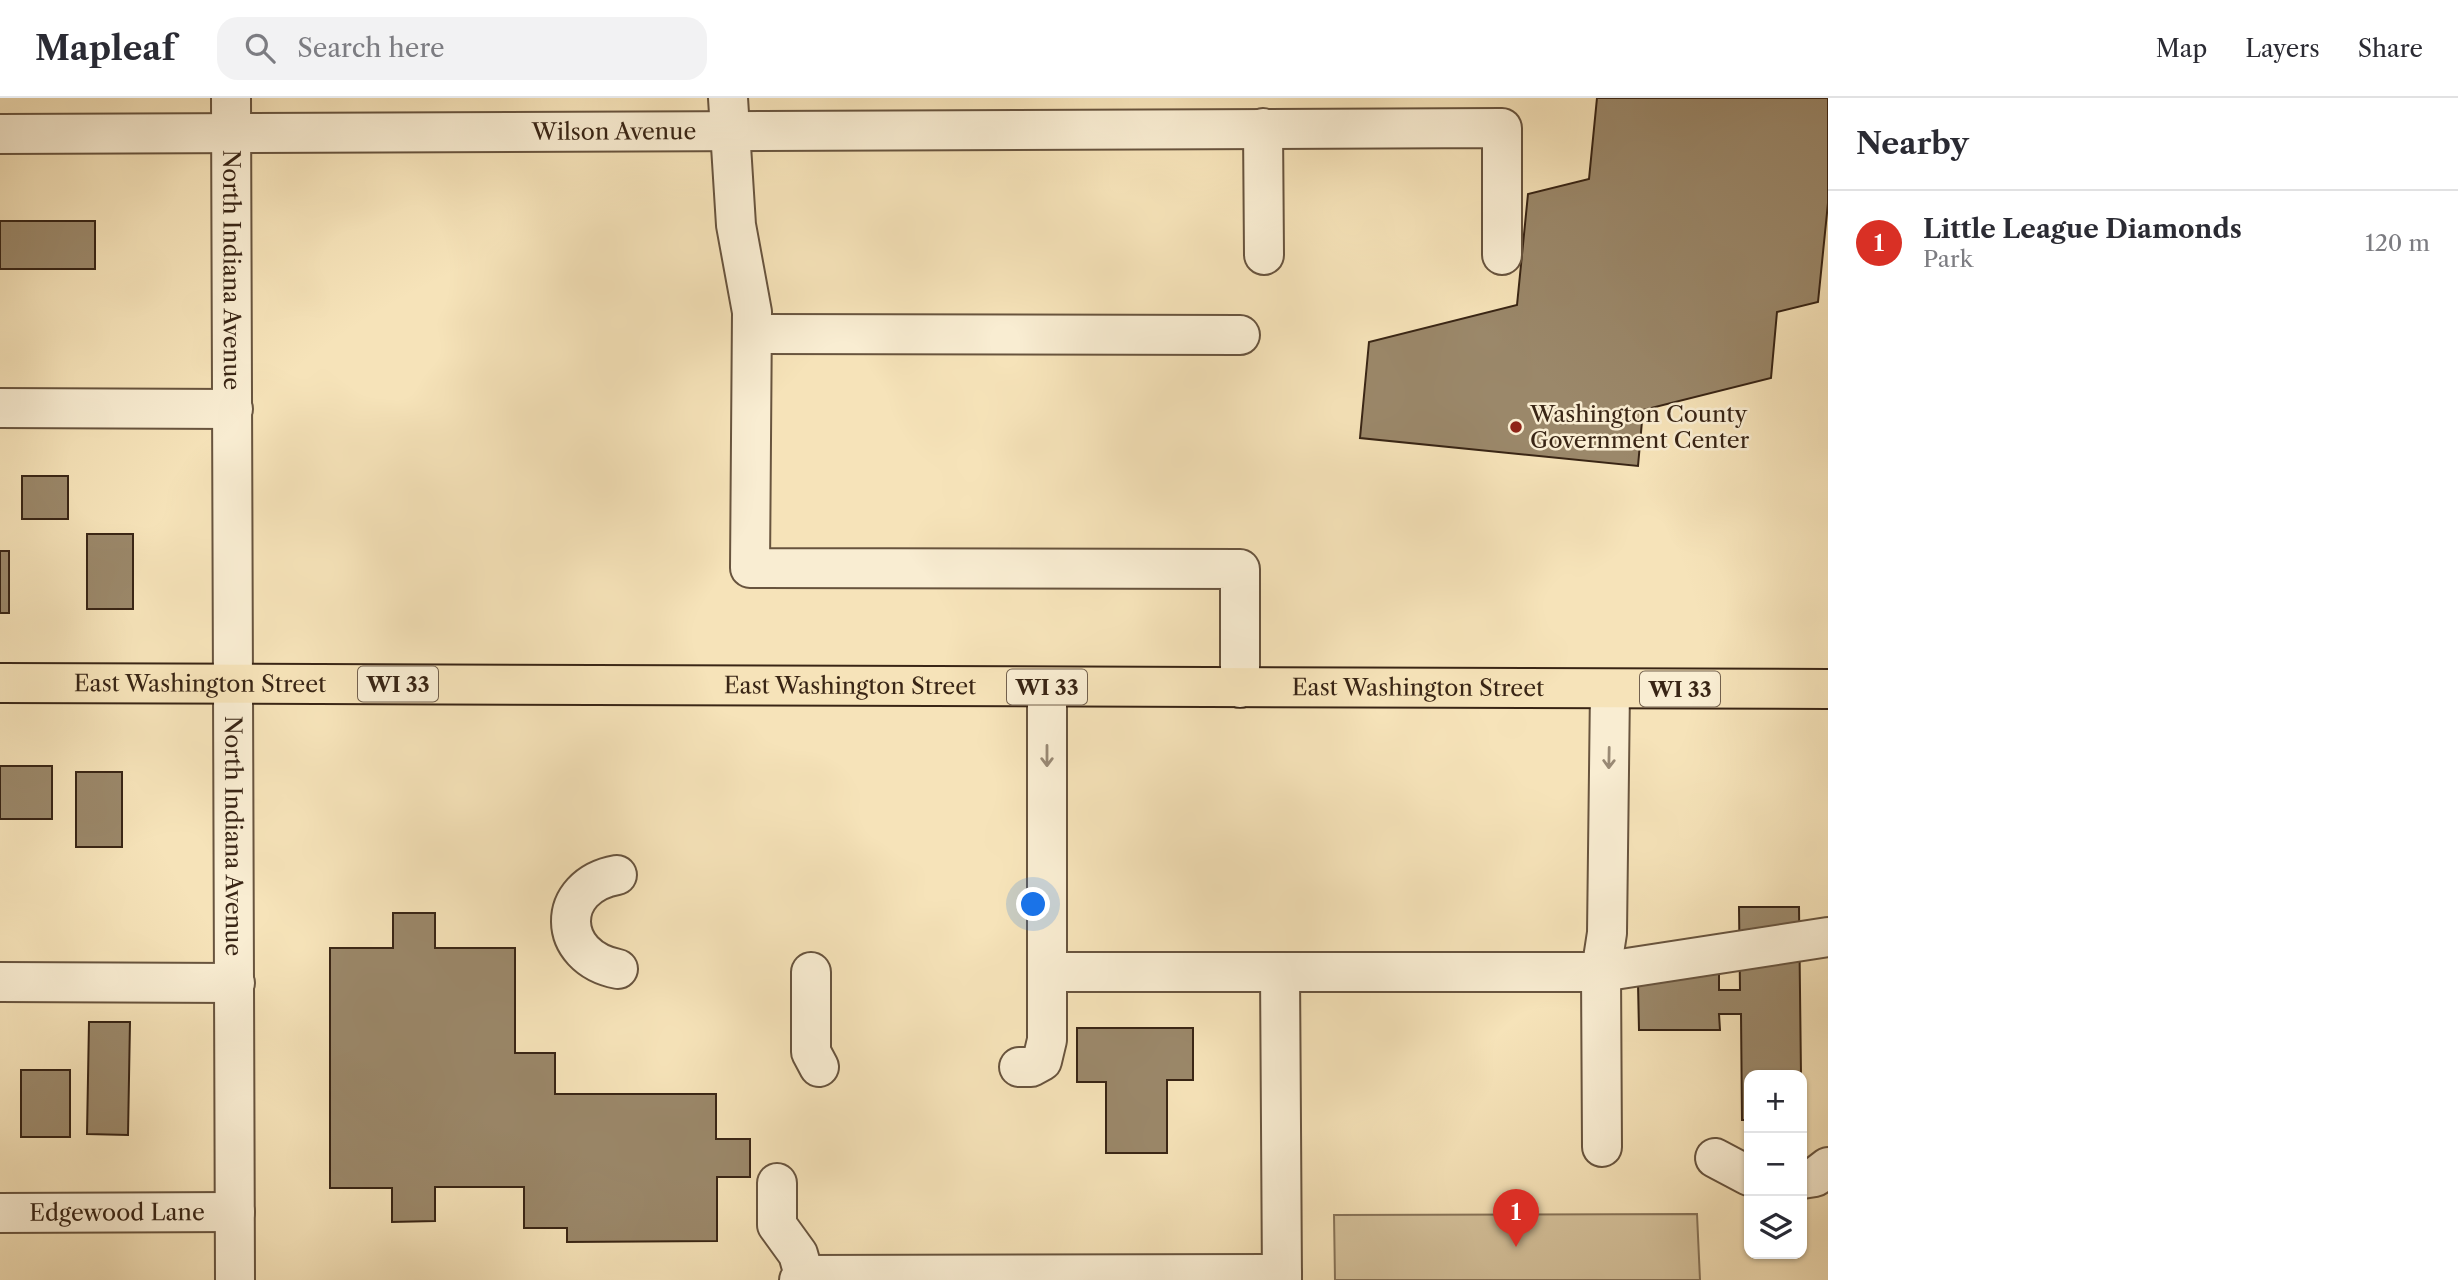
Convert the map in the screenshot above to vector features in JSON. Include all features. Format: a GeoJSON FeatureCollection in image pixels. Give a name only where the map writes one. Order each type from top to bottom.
{"type":"FeatureCollection","features":[{"type":"Feature","properties":{"kind":"main road","name":"East Washington Street"},"geometry":{"type":"LineString","coordinates":[[0,683],[1828,689]]}},
{"type":"Feature","properties":{"kind":"street","name":"Wilson Avenue"},"geometry":{"type":"LineString","coordinates":[[0,134],[231,115],[730,114],[1245,128],[1502,128],[1502,255]]}},
{"type":"Feature","properties":{"kind":"street"},"geometry":{"type":"LineString","coordinates":[[730,114],[736,225],[752,312],[750,568],[1240,569],[1240,688]]}},
{"type":"Feature","properties":{"kind":"street","name":"North Indiana Avenue"},"geometry":{"type":"LineString","coordinates":[[231,115],[235,1280]]}},
{"type":"Feature","properties":{"kind":"street"},"geometry":{"type":"LineString","coordinates":[[1245,128],[1264,256]]}},
{"type":"Feature","properties":{"kind":"street"},"geometry":{"type":"LineString","coordinates":[[752,334],[1240,335]]}},
{"type":"Feature","properties":{"kind":"street"},"geometry":{"type":"LineString","coordinates":[[0,408],[233,409]]}},
{"type":"Feature","properties":{"kind":"street"},"geometry":{"type":"LineString","coordinates":[[1019,1067],[1031,1067],[1042,1060],[1047,1040],[1047,687]]}},
{"type":"Feature","properties":{"kind":"street"},"geometry":{"type":"LineString","coordinates":[[1602,1147],[1601,972],[1607,933],[1610,690]]}},
{"type":"Feature","properties":{"kind":"street"},"geometry":{"type":"LineString","coordinates":[[617,875],[599,878],[584,889],[574,904],[570,922],[574,940],[584,955],[600,965],[618,969]]}},
{"type":"Feature","properties":{"kind":"street"},"geometry":{"type":"LineString","coordinates":[[1047,972],[1601,972],[1828,937]]}},
{"type":"Feature","properties":{"kind":"street"},"geometry":{"type":"LineString","coordinates":[[811,972],[811,1052],[819,1067]]}},
{"type":"Feature","properties":{"kind":"street"},"geometry":{"type":"LineString","coordinates":[[777,1183],[777,1225],[798,1254],[802,1278],[1282,1277],[1280,972]]}},
{"type":"Feature","properties":{"kind":"street"},"geometry":{"type":"LineString","coordinates":[[0,982],[235,983]]}},
{"type":"Feature","properties":{"kind":"street"},"geometry":{"type":"LineString","coordinates":[[1715,1158],[1744,1173]]}},
{"type":"Feature","properties":{"kind":"street"},"geometry":{"type":"LineString","coordinates":[[1807,1178],[1815,1177],[1828,1167]]}},
{"type":"Feature","properties":{"kind":"street","name":"Edgewood Lane"},"geometry":{"type":"LineString","coordinates":[[0,1213],[235,1212]]}},
{"type":"Feature","properties":{"kind":"shaded area"},"geometry":{"type":"Polygon","coordinates":[[[1697,1214],[1700,1280],[1335,1280],[1334,1215],[1697,1214]]]}},
{"type":"Feature","properties":{"kind":"building"},"geometry":{"type":"Polygon","coordinates":[[[1597,98],[1828,98],[1828,203],[1818,302],[1777,312],[1771,378],[1643,410],[1638,466],[1360,438],[1369,342],[1517,305],[1528,194],[1589,179],[1597,98]]]}},
{"type":"Feature","properties":{"kind":"building"},"geometry":{"type":"Polygon","coordinates":[[[0,221],[95,221],[95,269],[0,269],[0,221]]]}},
{"type":"Feature","properties":{"kind":"building"},"geometry":{"type":"Polygon","coordinates":[[[22,476],[68,476],[68,519],[22,519],[22,476]]]}},
{"type":"Feature","properties":{"kind":"building"},"geometry":{"type":"Polygon","coordinates":[[[87,534],[133,534],[133,609],[87,609],[87,534]]]}},
{"type":"Feature","properties":{"kind":"building"},"geometry":{"type":"Polygon","coordinates":[[[0,551],[9,551],[9,613],[0,613],[0,551]]]}},
{"type":"Feature","properties":{"kind":"building"},"geometry":{"type":"Polygon","coordinates":[[[0,766],[52,766],[52,819],[0,819],[0,766]]]}},
{"type":"Feature","properties":{"kind":"building"},"geometry":{"type":"Polygon","coordinates":[[[76,772],[122,772],[122,847],[76,847],[76,772]]]}},
{"type":"Feature","properties":{"kind":"building"},"geometry":{"type":"Polygon","coordinates":[[[1739,907],[1799,907],[1801,1070],[1744,1070],[1744,1120],[1741,1014],[1719,1014],[1720,1030],[1639,1030],[1638,984],[1652,984],[1652,970],[1719,969],[1719,990],[1740,990],[1739,907]]]}},
{"type":"Feature","properties":{"kind":"building"},"geometry":{"type":"Polygon","coordinates":[[[393,913],[435,913],[435,948],[515,948],[515,1053],[555,1053],[555,1094],[716,1094],[716,1139],[750,1139],[750,1177],[717,1177],[717,1241],[567,1242],[567,1228],[524,1228],[524,1187],[435,1187],[435,1221],[392,1222],[392,1188],[330,1188],[330,948],[393,948],[393,913]]]}},
{"type":"Feature","properties":{"kind":"building"},"geometry":{"type":"Polygon","coordinates":[[[89,1022],[130,1022],[128,1135],[87,1134],[89,1022]]]}},
{"type":"Feature","properties":{"kind":"building"},"geometry":{"type":"Polygon","coordinates":[[[1077,1028],[1193,1028],[1193,1080],[1167,1080],[1167,1153],[1106,1153],[1106,1082],[1077,1082],[1077,1028]]]}},
{"type":"Feature","properties":{"kind":"building"},"geometry":{"type":"Polygon","coordinates":[[[21,1070],[70,1070],[70,1137],[21,1137],[21,1070]]]}},
{"type":"Feature","properties":{"kind":"place","name":"Washington County Government Center"},"geometry":{"type":"Point","coordinates":[1516,427]}},
{"type":"Feature","properties":{"kind":"place","name":"Little League Diamonds"},"geometry":{"type":"Point","coordinates":[1516,1247]}}]}
